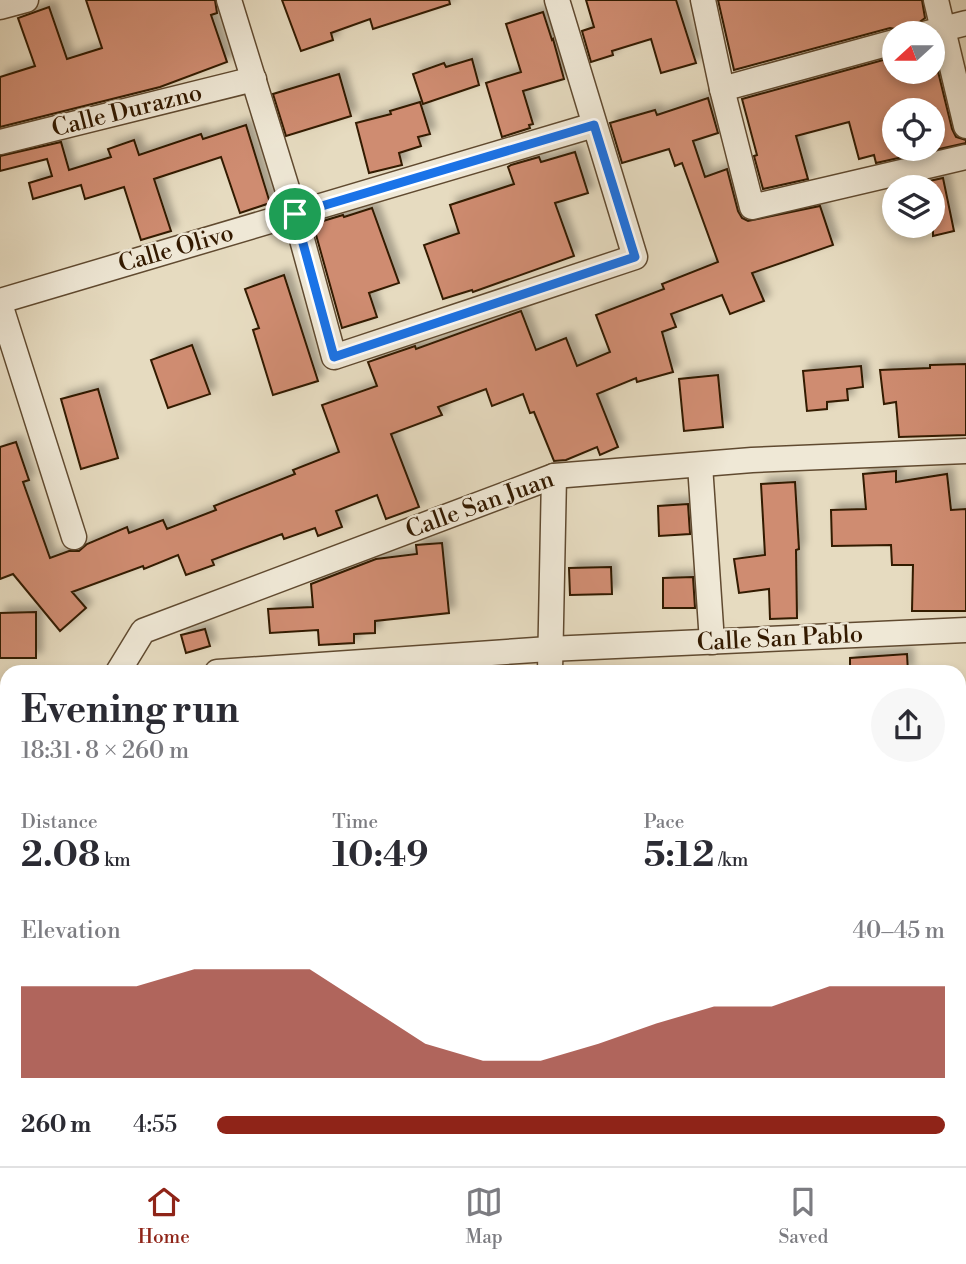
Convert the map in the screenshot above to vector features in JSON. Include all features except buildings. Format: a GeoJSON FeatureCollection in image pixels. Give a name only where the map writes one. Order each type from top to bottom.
{"type":"FeatureCollection","features":[{"type":"Feature","properties":{"kind":"street"},"geometry":{"type":"LineString","coordinates":[[0,8],[26,0]]}},
{"type":"Feature","properties":{"kind":"street"},"geometry":{"type":"LineString","coordinates":[[229,0],[295,214],[334,357],[635,257],[557,0]]}},
{"type":"Feature","properties":{"kind":"street"},"geometry":{"type":"LineString","coordinates":[[703,0],[752,207],[966,157]]}},
{"type":"Feature","properties":{"kind":"street"},"geometry":{"type":"LineString","coordinates":[[936,0],[943,21]]}},
{"type":"Feature","properties":{"kind":"street"},"geometry":{"type":"LineString","coordinates":[[945,28],[966,126]]}},
{"type":"Feature","properties":{"kind":"street"},"geometry":{"type":"LineString","coordinates":[[722,89],[882,45]]}},
{"type":"Feature","properties":{"kind":"street","name":"Calle Durazno"},"geometry":{"type":"LineString","coordinates":[[0,142],[254,79]]}},
{"type":"Feature","properties":{"kind":"street","name":"Calle Olivo"},"geometry":{"type":"LineString","coordinates":[[0,303],[594,125]]}},
{"type":"Feature","properties":{"kind":"street"},"geometry":{"type":"LineString","coordinates":[[0,303],[74,537]]}},
{"type":"Feature","properties":{"kind":"street","name":"Calle San Juan"},"geometry":{"type":"LineString","coordinates":[[122,665],[143,631],[554,476],[752,460],[966,452]]}},
{"type":"Feature","properties":{"kind":"street"},"geometry":{"type":"LineString","coordinates":[[700,465],[712,642]]}},
{"type":"Feature","properties":{"kind":"street"},"geometry":{"type":"LineString","coordinates":[[549,661],[554,476]]}},
{"type":"Feature","properties":{"kind":"street","name":"Calle San Pablo"},"geometry":{"type":"LineString","coordinates":[[428,665],[549,661],[712,642],[966,630]]}},
{"type":"Feature","properties":{"kind":"route"},"geometry":{"type":"LineString","coordinates":[[594,125],[635,257],[334,357],[295,214],[594,125]]}}]}
